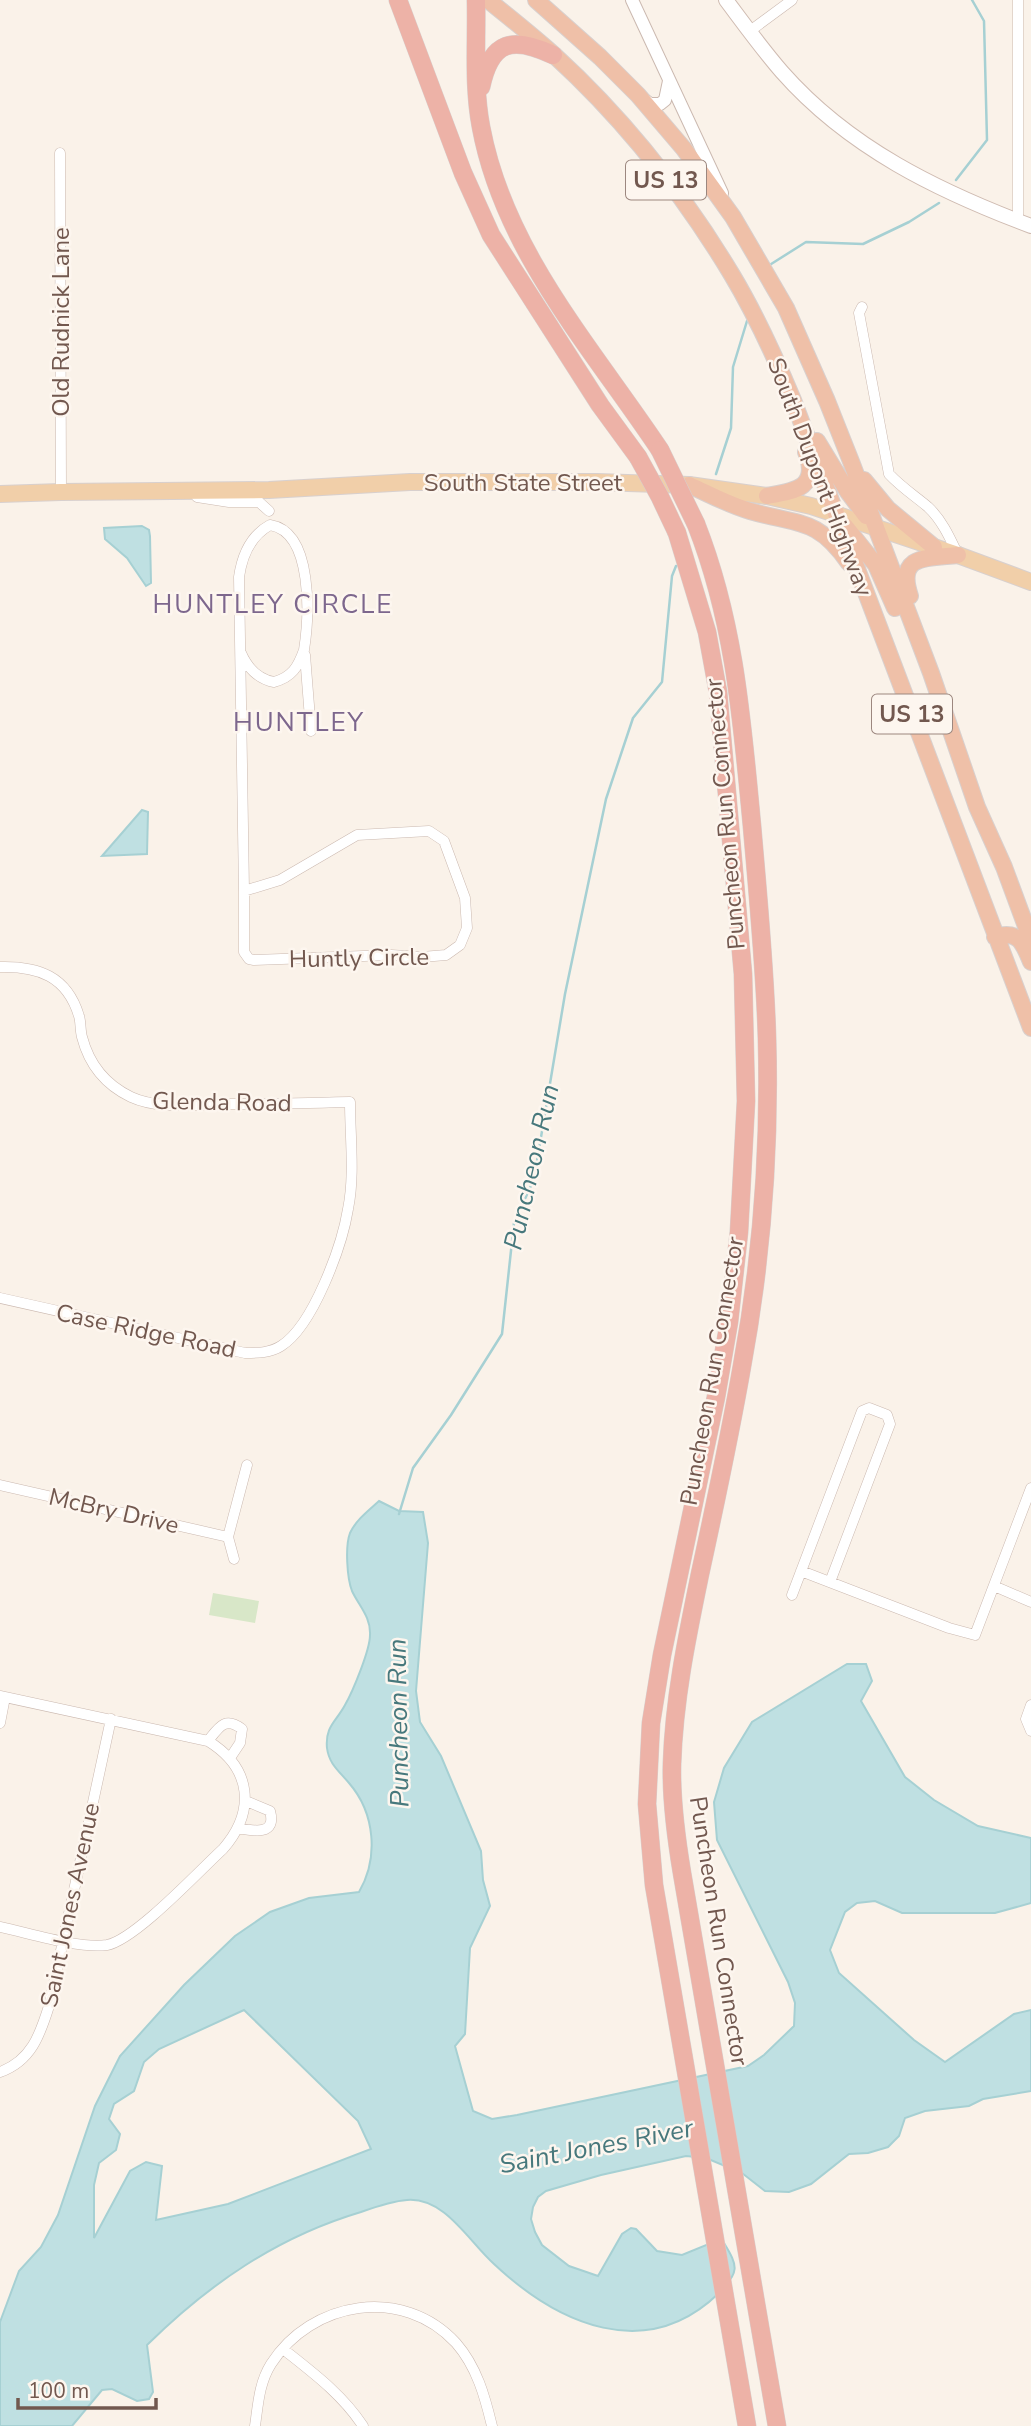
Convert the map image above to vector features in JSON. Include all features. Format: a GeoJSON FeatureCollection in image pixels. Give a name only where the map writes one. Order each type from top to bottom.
{"type":"FeatureCollection","features":[{"type":"Feature","properties":{"kind":"highway","name":"Puncheon Run Connector"},"geometry":{"type":"LineString","coordinates":[[475,0],[478,112],[489,164],[514,230],[597,360],[660,450],[696,523],[719,590],[740,698],[763,952],[768,1074],[764,1188],[750,1317],[735,1408],[685,1645],[674,1742],[673,1790],[677,1845],[777,2426]]}},
{"type":"Feature","properties":{"kind":"highway","name":"South Dupont Highway"},"geometry":{"type":"LineString","coordinates":[[488,0],[554,55],[603,105],[668,182],[725,264],[766,338],[793,400],[1031,1028]]}},
{"type":"Feature","properties":{"kind":"highway","name":"South Dupont Highway"},"geometry":{"type":"LineString","coordinates":[[536,0],[638,95],[684,149],[733,217],[786,307],[852,464],[931,673],[977,807],[1004,867],[1031,940]]}},
{"type":"Feature","properties":{"kind":"highway","name":"Puncheon Run Connector"},"geometry":{"type":"LineString","coordinates":[[402,8],[463,173],[491,235],[600,405],[638,457],[677,533],[707,632],[719,706],[743,974],[746,1101],[742,1199],[729,1322],[716,1397],[655,1690],[648,1752],[648,1804],[650,1856],[747,2426]]}},
{"type":"Feature","properties":{"kind":"highway"},"geometry":{"type":"LineString","coordinates":[[478,112],[485,71],[492,57],[503,47],[516,43],[531,44],[554,55]]}},
{"type":"Feature","properties":{"kind":"highway"},"geometry":{"type":"LineString","coordinates":[[766,338],[810,468],[807,481],[798,490],[767,496]]}},
{"type":"Feature","properties":{"kind":"highway"},"geometry":{"type":"LineString","coordinates":[[793,400],[843,485],[876,529]]}},
{"type":"Feature","properties":{"kind":"highway"},"geometry":{"type":"LineString","coordinates":[[852,464],[888,509],[933,547]]}},
{"type":"Feature","properties":{"kind":"highway"},"geometry":{"type":"LineString","coordinates":[[689,485],[749,511],[813,527],[837,546],[862,583]]}},
{"type":"Feature","properties":{"kind":"highway"},"geometry":{"type":"LineString","coordinates":[[837,516],[868,553],[881,576],[897,611],[932,706],[977,807]]}},
{"type":"Feature","properties":{"kind":"highway"},"geometry":{"type":"LineString","coordinates":[[931,673],[908,589],[906,572],[912,563],[921,559],[958,555]]}},
{"type":"Feature","properties":{"kind":"highway"},"geometry":{"type":"LineString","coordinates":[[995,937],[1007,933],[1012,935],[1026,950],[1031,962]]}},
{"type":"Feature","properties":{"kind":"main road"},"geometry":{"type":"LineString","coordinates":[[726,0],[781,71],[831,120],[881,157],[962,198],[1024,223]]}},
{"type":"Feature","properties":{"kind":"main road","name":"South State Street"},"geometry":{"type":"LineString","coordinates":[[3,493],[269,490],[410,482],[689,485],[767,496],[811,506],[1031,582]]}},
{"type":"Feature","properties":{"kind":"street"},"geometry":{"type":"LineString","coordinates":[[632,0],[733,217]]}},
{"type":"Feature","properties":{"kind":"street"},"geometry":{"type":"LineString","coordinates":[[750,31],[792,0]]}},
{"type":"Feature","properties":{"kind":"street"},"geometry":{"type":"LineString","coordinates":[[1017,0],[1024,223]]}},
{"type":"Feature","properties":{"kind":"street"},"geometry":{"type":"LineString","coordinates":[[638,95],[650,104],[660,104],[665,100],[669,80]]}},
{"type":"Feature","properties":{"kind":"street","name":"Old Rudnick Lane"},"geometry":{"type":"LineString","coordinates":[[60,153],[61,492]]}},
{"type":"Feature","properties":{"kind":"street"},"geometry":{"type":"LineString","coordinates":[[862,307],[859,313],[889,474],[930,509],[946,530],[958,555]]}},
{"type":"Feature","properties":{"kind":"street"},"geometry":{"type":"LineString","coordinates":[[269,490],[270,525],[281,528],[292,541],[303,560],[305,570],[304,650],[311,731]]}},
{"type":"Feature","properties":{"kind":"street"},"geometry":{"type":"LineString","coordinates":[[162,491],[229,502],[260,502],[269,511]]}},
{"type":"Feature","properties":{"kind":"street","name":"Huntly Circle"},"geometry":{"type":"LineString","coordinates":[[244,891],[280,880],[357,835],[429,831],[444,841],[465,898],[467,928],[460,945],[446,955],[254,961],[248,959],[244,952],[240,567],[248,547],[262,529],[270,525]]}},
{"type":"Feature","properties":{"kind":"street"},"geometry":{"type":"LineString","coordinates":[[241,706],[248,687],[257,682],[274,682],[290,676],[300,662],[304,650]]}},
{"type":"Feature","properties":{"kind":"street"},"geometry":{"type":"LineString","coordinates":[[241,653],[252,670],[266,681]]}},
{"type":"Feature","properties":{"kind":"street","name":"Glenda Road"},"geometry":{"type":"LineString","coordinates":[[0,967],[31,969],[46,973],[61,983],[72,998],[82,1037],[98,1073],[133,1098],[168,1105],[350,1102]]}},
{"type":"Feature","properties":{"kind":"street","name":"Case Ridge Road"},"geometry":{"type":"LineString","coordinates":[[0,1298],[245,1353],[262,1353],[279,1347],[291,1338],[306,1319],[329,1272],[343,1230],[349,1209],[350,1102]]}},
{"type":"Feature","properties":{"kind":"street"},"geometry":{"type":"LineString","coordinates":[[792,1595],[862,1411],[869,1408],[887,1415],[890,1424],[830,1582]]}},
{"type":"Feature","properties":{"kind":"street"},"geometry":{"type":"LineString","coordinates":[[234,1559],[228,1537],[247,1465]]}},
{"type":"Feature","properties":{"kind":"street","name":"McBry Drive"},"geometry":{"type":"LineString","coordinates":[[0,1485],[228,1537]]}},
{"type":"Feature","properties":{"kind":"street"},"geometry":{"type":"LineString","coordinates":[[801,1571],[949,1628],[975,1635],[1031,1488]]}},
{"type":"Feature","properties":{"kind":"street"},"geometry":{"type":"LineString","coordinates":[[994,1586],[1031,1602]]}},
{"type":"Feature","properties":{"kind":"street"},"geometry":{"type":"LineString","coordinates":[[0,1723],[3,1696],[208,1741],[230,1758],[244,1785],[246,1801],[238,1828],[223,1849],[130,1934],[108,1944],[89,1945],[0,1927]]}},
{"type":"Feature","properties":{"kind":"street"},"geometry":{"type":"LineString","coordinates":[[1031,1705],[1026,1719],[1031,1731]]}},
{"type":"Feature","properties":{"kind":"street","name":"Saint Jones Avenue"},"geometry":{"type":"LineString","coordinates":[[0,2072],[23,2059],[38,2039],[49,2006],[111,1719]]}},
{"type":"Feature","properties":{"kind":"street"},"geometry":{"type":"LineString","coordinates":[[208,1741],[220,1727],[233,1722],[242,1729],[243,1735],[230,1758]]}},
{"type":"Feature","properties":{"kind":"street"},"geometry":{"type":"LineString","coordinates":[[238,1828],[258,1831],[265,1830],[270,1825],[270,1811],[246,1801]]}},
{"type":"Feature","properties":{"kind":"street"},"geometry":{"type":"LineString","coordinates":[[255,2426],[263,2381],[270,2365],[295,2335],[328,2315],[347,2309],[383,2308],[420,2318],[446,2334],[469,2361],[485,2397],[492,2426]]}},
{"type":"Feature","properties":{"kind":"street"},"geometry":{"type":"LineString","coordinates":[[283,2349],[327,2384],[363,2426]]}},
{"type":"Feature","properties":{"kind":"green space"},"geometry":{"type":"Polygon","coordinates":[[[213,1593],[259,1601],[255,1623],[209,1615],[213,1593]]]}},
{"type":"Feature","properties":{"kind":"water"},"geometry":{"type":"Polygon","coordinates":[[[142,526],[149,530],[150,536],[151,583],[146,586],[127,558],[105,539],[104,528],[142,526]]]}},
{"type":"Feature","properties":{"kind":"water"},"geometry":{"type":"Polygon","coordinates":[[[142,810],[148,812],[147,854],[102,856],[142,810]]]}},
{"type":"Feature","properties":{"kind":"water","name":"Saint Jones River"},"geometry":{"type":"Polygon","coordinates":[[[379,1501],[399,1511],[423,1512],[428,1543],[416,1691],[420,1722],[441,1756],[481,1851],[483,1880],[490,1906],[470,1948],[465,2034],[455,2046],[473,2111],[492,2119],[517,2115],[748,2066],[764,2055],[794,2026],[795,2003],[788,1982],[717,1840],[714,1802],[724,1768],[752,1722],[847,1664],[866,1664],[872,1681],[861,1701],[905,1777],[934,1800],[978,1826],[1031,1838],[1031,1903],[995,1913],[902,1913],[875,1901],[857,1903],[845,1912],[830,1950],[839,1973],[914,2040],[945,2062],[1014,2014],[1031,2010],[1031,2091],[983,2099],[969,2106],[925,2111],[905,2118],[899,2136],[888,2147],[868,2153],[849,2154],[811,2184],[789,2192],[765,2191],[742,2173],[706,2158],[686,2156],[601,2175],[546,2191],[538,2197],[531,2219],[542,2245],[569,2266],[598,2276],[622,2234],[631,2228],[636,2229],[657,2251],[682,2255],[716,2241],[724,2243],[734,2263],[731,2280],[691,2315],[662,2327],[633,2331],[603,2328],[574,2318],[546,2304],[519,2285],[494,2264],[445,2213],[421,2201],[407,2200],[372,2208],[301,2235],[246,2265],[195,2302],[147,2345],[153,2392],[149,2399],[137,2401],[112,2389],[102,2390],[72,2426],[0,2426],[0,2322],[19,2271],[41,2247],[58,2215],[95,2106],[120,2056],[184,1985],[235,1936],[270,1912],[309,1898],[359,1892],[365,1879],[370,1865],[369,1822],[358,1795],[330,1759],[327,1741],[329,1729],[345,1705],[356,1681],[369,1642],[369,1623],[350,1585],[348,1539],[359,1520],[379,1501]],[[244,2010],[159,2049],[144,2062],[134,2091],[114,2104],[109,2119],[120,2134],[116,2150],[99,2163],[94,2185],[94,2238],[130,2171],[146,2162],[162,2166],[156,2220],[228,2204],[371,2149],[358,2121],[244,2010]]]}},
{"type":"Feature","properties":{"kind":"waterway","name":"Puncheon Run"},"geometry":{"type":"LineString","coordinates":[[956,180],[987,140],[984,21],[972,0]]}},
{"type":"Feature","properties":{"kind":"waterway","name":"Puncheon Run"},"geometry":{"type":"LineString","coordinates":[[768,266],[806,242],[863,244],[909,222],[939,203]]}},
{"type":"Feature","properties":{"kind":"waterway","name":"Puncheon Run"},"geometry":{"type":"LineString","coordinates":[[716,474],[731,428],[733,367],[747,321]]}},
{"type":"Feature","properties":{"kind":"waterway","name":"Puncheon Run"},"geometry":{"type":"LineString","coordinates":[[399,1514],[413,1468],[451,1415],[502,1334],[514,1223],[534,1179],[565,994],[606,799],[633,718],[662,682],[672,576],[676,566]]}},
{"type":"Feature","properties":{"kind":"district","name":"HUNTLEY CIRCLE"},"geometry":{"type":"Point","coordinates":[273,604]}},
{"type":"Feature","properties":{"kind":"district","name":"HUNTLEY"},"geometry":{"type":"Point","coordinates":[299,722]}}]}
